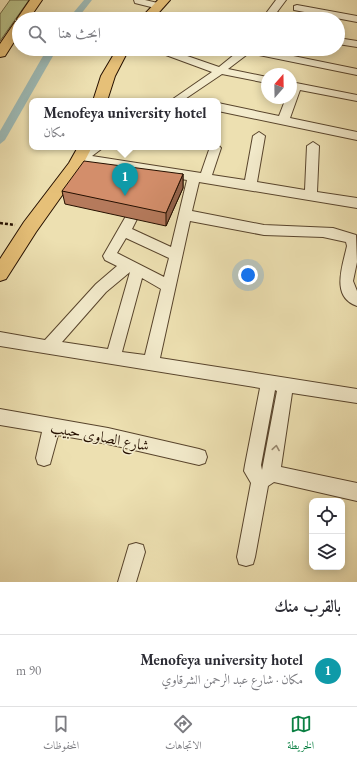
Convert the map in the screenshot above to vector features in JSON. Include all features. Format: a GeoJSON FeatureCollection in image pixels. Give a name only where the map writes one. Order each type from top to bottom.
{"type":"FeatureCollection","features":[{"type":"Feature","properties":{"kind":"main road"},"geometry":{"type":"LineString","coordinates":[[28,12],[36,0]]}},
{"type":"Feature","properties":{"kind":"main road"},"geometry":{"type":"LineString","coordinates":[[153,12],[162,3]]}},
{"type":"Feature","properties":{"kind":"main road"},"geometry":{"type":"LineString","coordinates":[[0,53],[12,35]]}},
{"type":"Feature","properties":{"kind":"main road"},"geometry":{"type":"LineString","coordinates":[[101,98],[108,76],[119,56]]}},
{"type":"Feature","properties":{"kind":"main road"},"geometry":{"type":"LineString","coordinates":[[0,274],[30,227],[83,152]]}},
{"type":"Feature","properties":{"kind":"street"},"geometry":{"type":"LineString","coordinates":[[268,0],[279,2],[272,12]]}},
{"type":"Feature","properties":{"kind":"street"},"geometry":{"type":"LineString","coordinates":[[292,12],[306,0]]}},
{"type":"Feature","properties":{"kind":"street"},"geometry":{"type":"LineString","coordinates":[[132,10],[139,1],[162,3]]}},
{"type":"Feature","properties":{"kind":"street"},"geometry":{"type":"LineString","coordinates":[[297,8],[319,12]]}},
{"type":"Feature","properties":{"kind":"street"},"geometry":{"type":"LineString","coordinates":[[345,17],[357,19]]}},
{"type":"Feature","properties":{"kind":"street"},"geometry":{"type":"LineString","coordinates":[[345,41],[357,44]]}},
{"type":"Feature","properties":{"kind":"street"},"geometry":{"type":"LineString","coordinates":[[178,56],[220,71],[261,79]]}},
{"type":"Feature","properties":{"kind":"street"},"geometry":{"type":"LineString","coordinates":[[183,98],[238,56]]}},
{"type":"Feature","properties":{"kind":"street"},"geometry":{"type":"LineString","coordinates":[[280,56],[357,72]]}},
{"type":"Feature","properties":{"kind":"street"},"geometry":{"type":"LineString","coordinates":[[297,87],[357,98]]}},
{"type":"Feature","properties":{"kind":"street"},"geometry":{"type":"LineString","coordinates":[[283,121],[288,104]]}},
{"type":"Feature","properties":{"kind":"street"},"geometry":{"type":"LineString","coordinates":[[221,108],[357,136]]}},
{"type":"Feature","properties":{"kind":"street"},"geometry":{"type":"LineString","coordinates":[[250,185],[259,136]]}},
{"type":"Feature","properties":{"kind":"street"},"geometry":{"type":"LineString","coordinates":[[311,195],[313,146]]}},
{"type":"Feature","properties":{"kind":"street"},"geometry":{"type":"LineString","coordinates":[[151,363],[185,215],[200,177],[214,150]]}},
{"type":"Feature","properties":{"kind":"street"},"geometry":{"type":"LineString","coordinates":[[83,152],[200,177],[357,203]]}},
{"type":"Feature","properties":{"kind":"street"},"geometry":{"type":"LineString","coordinates":[[185,215],[276,231],[320,231],[347,236],[351,239],[354,246],[346,287],[357,300]]}},
{"type":"Feature","properties":{"kind":"street"},"geometry":{"type":"LineString","coordinates":[[131,219],[125,232],[109,254],[112,258],[169,286]]}},
{"type":"Feature","properties":{"kind":"street"},"geometry":{"type":"LineString","coordinates":[[125,232],[176,255]]}},
{"type":"Feature","properties":{"kind":"street"},"geometry":{"type":"LineString","coordinates":[[48,347],[101,288],[132,268]]}},
{"type":"Feature","properties":{"kind":"street"},"geometry":{"type":"LineString","coordinates":[[113,357],[132,268]]}},
{"type":"Feature","properties":{"kind":"street"},"geometry":{"type":"LineString","coordinates":[[0,340],[357,396]]}},
{"type":"Feature","properties":{"kind":"street"},"geometry":{"type":"LineString","coordinates":[[269,382],[253,471],[265,477],[357,492]]}},
{"type":"Feature","properties":{"kind":"street"},"geometry":{"type":"LineString","coordinates":[[246,557],[286,384]]}},
{"type":"Feature","properties":{"kind":"street","name":"شارع الصاوى حبيب"},"geometry":{"type":"LineString","coordinates":[[0,417],[122,439],[199,457]]}},
{"type":"Feature","properties":{"kind":"street"},"geometry":{"type":"LineString","coordinates":[[44,458],[52,426]]}},
{"type":"Feature","properties":{"kind":"street"},"geometry":{"type":"LineString","coordinates":[[127,582],[136,552]]}},
{"type":"Feature","properties":{"kind":"path"},"geometry":{"type":"LineString","coordinates":[[0,223],[10,224]]}},
{"type":"Feature","properties":{"kind":"green space"},"geometry":{"type":"Polygon","coordinates":[[[10,0],[29,0],[21,12],[12,12],[12,24],[0,41],[0,14],[10,0]]]}},
{"type":"Feature","properties":{"kind":"building"},"geometry":{"type":"Polygon","coordinates":[[[84,161],[183,174],[166,213],[62,191],[84,161]]]}},
{"type":"Feature","properties":{"kind":"waterway"},"geometry":{"type":"LineString","coordinates":[[78,12],[88,0]]}},
{"type":"Feature","properties":{"kind":"waterway"},"geometry":{"type":"LineString","coordinates":[[0,140],[48,56]]}},
{"type":"Feature","properties":{"kind":"place","name":"Menofeya university hotel"},"geometry":{"type":"Point","coordinates":[125,196]}}]}
